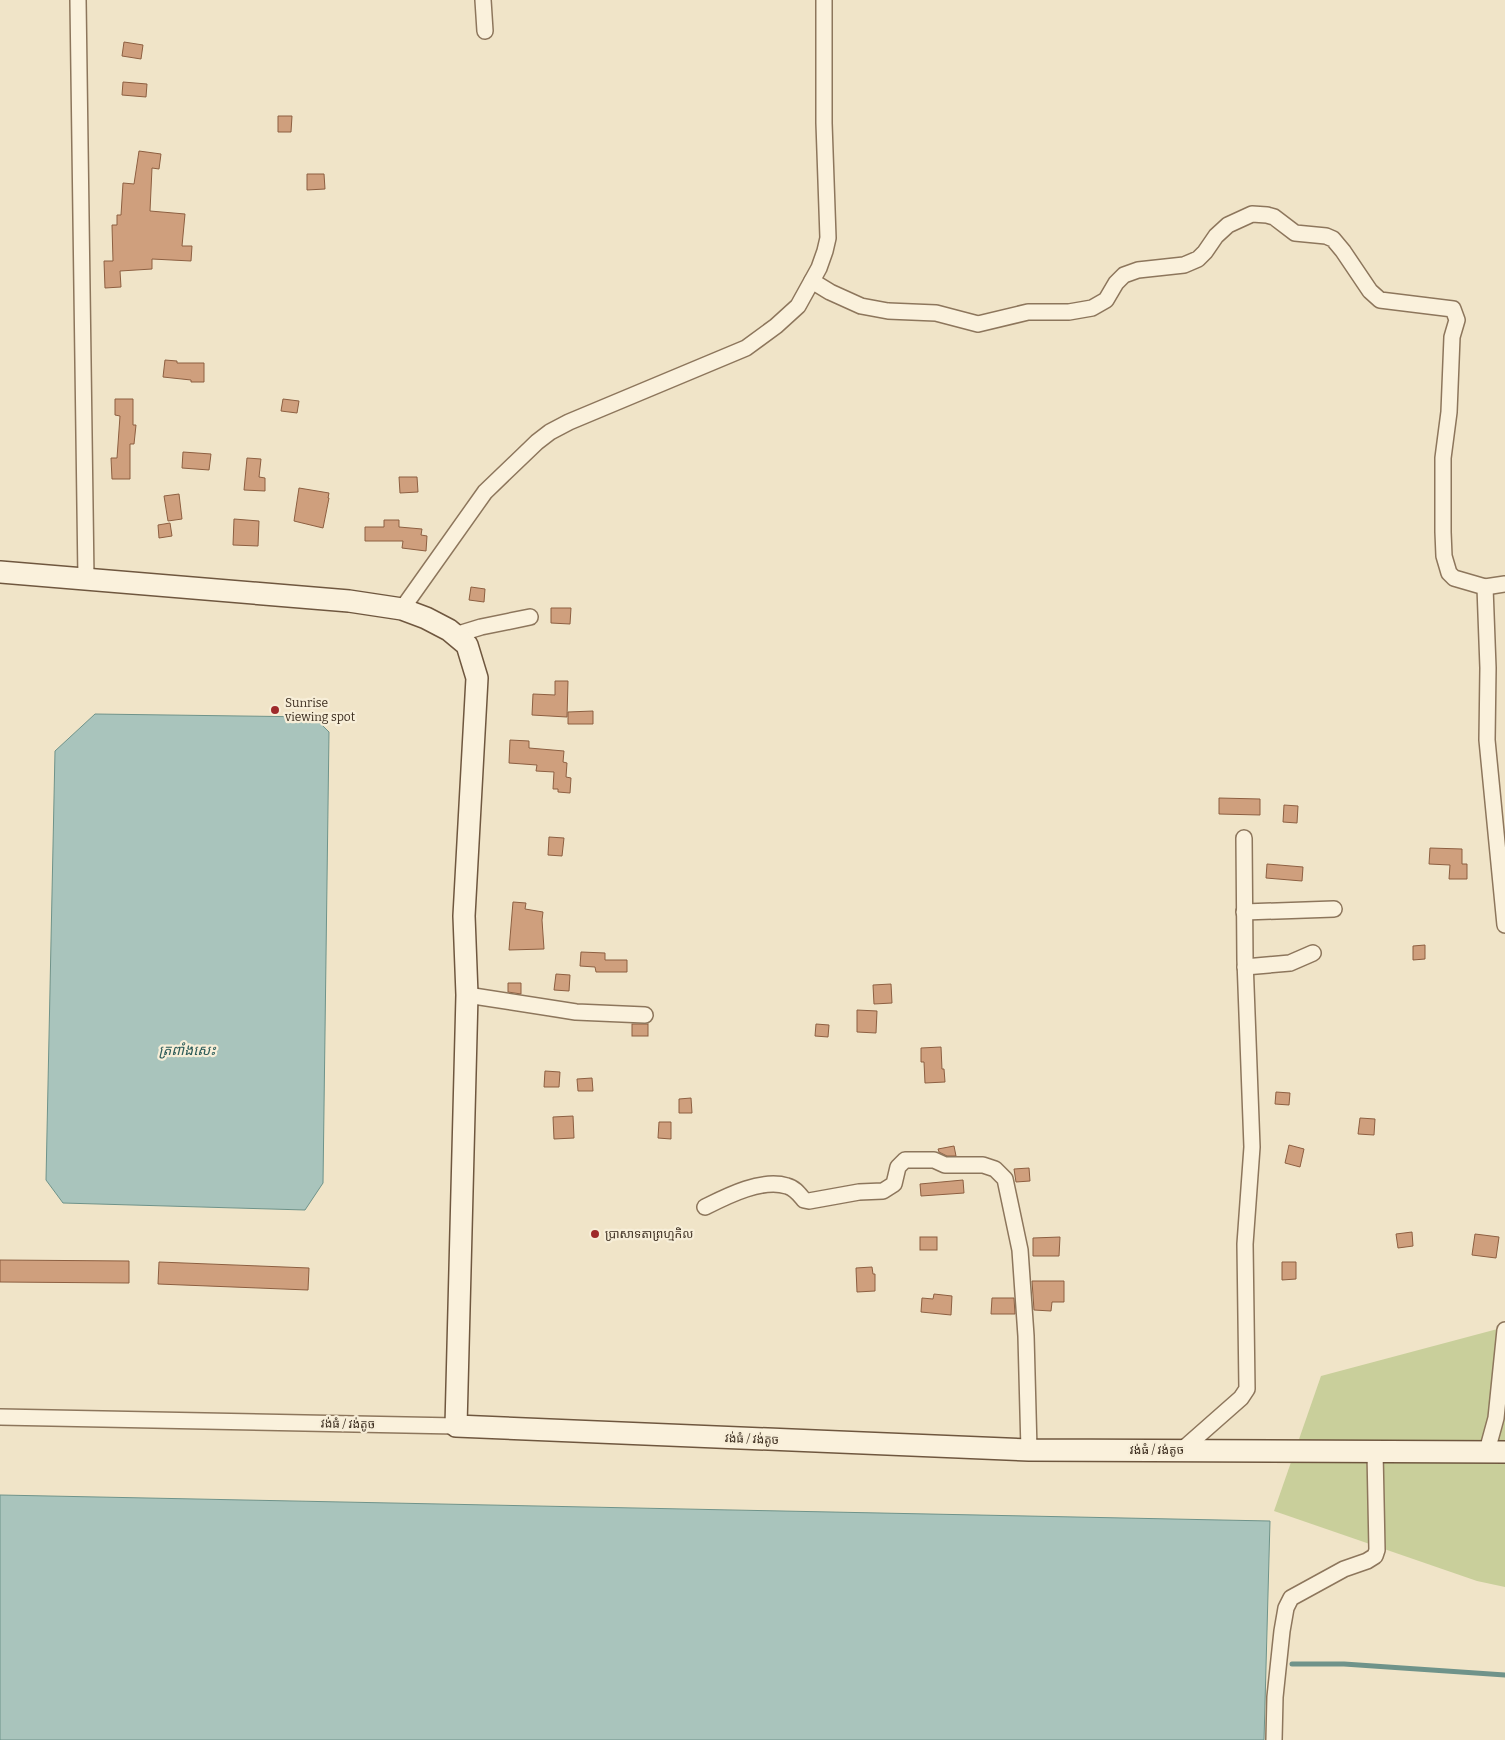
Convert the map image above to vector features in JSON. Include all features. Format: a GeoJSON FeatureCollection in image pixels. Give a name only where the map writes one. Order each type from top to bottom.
{"type":"FeatureCollection","features":[{"type":"Feature","properties":{"kind":"main road"},"geometry":{"type":"LineString","coordinates":[[0,572],[349,601],[402,609],[426,618],[455,635],[467,645],[476,678],[464,916],[466,995],[456,1426]]}},
{"type":"Feature","properties":{"kind":"main road","name":"វង់ធំ / វង់តូច"},"geometry":{"type":"LineString","coordinates":[[456,1426],[1029,1450],[1496,1452]]}},
{"type":"Feature","properties":{"kind":"street"},"geometry":{"type":"LineString","coordinates":[[78,0],[86,579]]}},
{"type":"Feature","properties":{"kind":"street"},"geometry":{"type":"LineString","coordinates":[[483,0],[485,31]]}},
{"type":"Feature","properties":{"kind":"street"},"geometry":{"type":"LineString","coordinates":[[402,609],[485,492],[550,432],[746,348],[776,326],[798,306],[819,268],[828,238],[824,132],[824,0]]}},
{"type":"Feature","properties":{"kind":"street"},"geometry":{"type":"LineString","coordinates":[[812,281],[830,292],[861,306],[888,311],[936,313],[978,324],[1028,312],[1069,312],[1092,308],[1106,300],[1116,283],[1124,275],[1138,270],[1184,265],[1198,259],[1216,236],[1228,225],[1252,214],[1274,217],[1295,233],[1326,236],[1333,239],[1344,251],[1370,291],[1380,300],[1450,308],[1453,309],[1456,315],[1457,320],[1452,337],[1450,402],[1443,458],[1444,556],[1448,573],[1454,578],[1485,587],[1505,584]]}},
{"type":"Feature","properties":{"kind":"street"},"geometry":{"type":"LineString","coordinates":[[1485,587],[1488,668],[1487,740],[1501,834],[1505,925]]}},
{"type":"Feature","properties":{"kind":"street"},"geometry":{"type":"LineString","coordinates":[[455,635],[481,627],[530,618]]}},
{"type":"Feature","properties":{"kind":"street"},"geometry":{"type":"LineString","coordinates":[[1182,1450],[1241,1398],[1247,1389],[1245,1244],[1252,1147],[1245,967],[1244,838]]}},
{"type":"Feature","properties":{"kind":"street"},"geometry":{"type":"LineString","coordinates":[[1244,912],[1334,909]]}},
{"type":"Feature","properties":{"kind":"street"},"geometry":{"type":"LineString","coordinates":[[1245,967],[1290,963],[1313,953]]}},
{"type":"Feature","properties":{"kind":"street"},"geometry":{"type":"LineString","coordinates":[[466,995],[576,1012],[645,1015]]}},
{"type":"Feature","properties":{"kind":"street"},"geometry":{"type":"LineString","coordinates":[[705,1207],[762,1184],[785,1185],[798,1192],[804,1200],[809,1201],[859,1192],[883,1191],[894,1184],[898,1166],[905,1160],[934,1160],[945,1165],[983,1165],[995,1169],[1005,1178],[1020,1250],[1026,1336],[1029,1450]]}},
{"type":"Feature","properties":{"kind":"street"},"geometry":{"type":"LineString","coordinates":[[1496,1452],[1496,1418],[1505,1330]]}},
{"type":"Feature","properties":{"kind":"street","name":"វង់ធំ / វង់តូច"},"geometry":{"type":"LineString","coordinates":[[0,1417],[456,1426]]}},
{"type":"Feature","properties":{"kind":"street"},"geometry":{"type":"LineString","coordinates":[[1274,1740],[1275,1697],[1282,1631],[1286,1608],[1291,1598],[1344,1569],[1367,1561],[1375,1556],[1377,1550],[1375,1452]]}},
{"type":"Feature","properties":{"kind":"green space"},"geometry":{"type":"Polygon","coordinates":[[[1505,1327],[1505,1587],[1477,1581],[1274,1511],[1321,1376],[1505,1327]]]}},
{"type":"Feature","properties":{"kind":"water","name":"ត្រពាំងសេះ"},"geometry":{"type":"Polygon","coordinates":[[[95,714],[314,717],[329,732],[323,1183],[305,1210],[63,1203],[46,1180],[55,751],[95,714]]]}},
{"type":"Feature","properties":{"kind":"water"},"geometry":{"type":"Polygon","coordinates":[[[0,1495],[1270,1521],[1264,1740],[0,1740],[0,1495]]]}},
{"type":"Feature","properties":{"kind":"building"},"geometry":{"type":"Polygon","coordinates":[[[124,42],[143,45],[141,59],[122,56],[124,42]]]}},
{"type":"Feature","properties":{"kind":"building"},"geometry":{"type":"Polygon","coordinates":[[[123,82],[147,84],[146,97],[122,95],[123,82]]]}},
{"type":"Feature","properties":{"kind":"building"},"geometry":{"type":"Polygon","coordinates":[[[278,116],[292,116],[291,132],[278,132],[278,116]]]}},
{"type":"Feature","properties":{"kind":"building"},"geometry":{"type":"Polygon","coordinates":[[[139,151],[161,154],[159,169],[152,168],[150,211],[185,214],[182,246],[192,246],[191,261],[152,259],[152,269],[120,271],[121,287],[105,288],[104,261],[113,261],[112,225],[117,225],[117,215],[121,215],[123,183],[134,184],[139,151]]]}},
{"type":"Feature","properties":{"kind":"building"},"geometry":{"type":"Polygon","coordinates":[[[307,174],[324,174],[325,189],[307,190],[307,174]]]}},
{"type":"Feature","properties":{"kind":"building"},"geometry":{"type":"Polygon","coordinates":[[[165,360],[177,361],[177,363],[204,363],[204,382],[191,382],[191,380],[163,377],[165,360]]]}},
{"type":"Feature","properties":{"kind":"building"},"geometry":{"type":"Polygon","coordinates":[[[115,399],[133,399],[133,425],[136,425],[134,444],[130,444],[130,479],[112,479],[111,458],[117,458],[120,416],[115,415],[115,399]]]}},
{"type":"Feature","properties":{"kind":"building"},"geometry":{"type":"Polygon","coordinates":[[[283,399],[299,401],[297,413],[281,411],[283,399]]]}},
{"type":"Feature","properties":{"kind":"building"},"geometry":{"type":"Polygon","coordinates":[[[183,452],[211,454],[209,470],[182,468],[183,452]]]}},
{"type":"Feature","properties":{"kind":"building"},"geometry":{"type":"Polygon","coordinates":[[[247,458],[261,459],[259,477],[265,478],[265,491],[244,490],[247,458]]]}},
{"type":"Feature","properties":{"kind":"building"},"geometry":{"type":"Polygon","coordinates":[[[399,477],[417,477],[418,492],[400,493],[399,477]]]}},
{"type":"Feature","properties":{"kind":"building"},"geometry":{"type":"Polygon","coordinates":[[[299,488],[329,493],[323,528],[294,521],[299,488]]]}},
{"type":"Feature","properties":{"kind":"building"},"geometry":{"type":"Polygon","coordinates":[[[179,494],[182,519],[168,521],[164,496],[179,494]]]}},
{"type":"Feature","properties":{"kind":"building"},"geometry":{"type":"Polygon","coordinates":[[[234,519],[259,521],[258,546],[233,545],[234,519]]]}},
{"type":"Feature","properties":{"kind":"building"},"geometry":{"type":"Polygon","coordinates":[[[384,520],[399,520],[399,527],[422,529],[421,535],[427,536],[426,551],[402,548],[403,541],[365,541],[365,527],[384,527],[384,520]]]}},
{"type":"Feature","properties":{"kind":"building"},"geometry":{"type":"Polygon","coordinates":[[[170,523],[172,536],[159,538],[158,525],[170,523]]]}},
{"type":"Feature","properties":{"kind":"building"},"geometry":{"type":"Polygon","coordinates":[[[471,587],[485,589],[484,602],[469,600],[471,587]]]}},
{"type":"Feature","properties":{"kind":"building"},"geometry":{"type":"Polygon","coordinates":[[[551,608],[571,608],[570,624],[551,623],[551,608]]]}},
{"type":"Feature","properties":{"kind":"building"},"geometry":{"type":"Polygon","coordinates":[[[555,681],[568,681],[567,717],[532,715],[533,694],[555,695],[555,681]]]}},
{"type":"Feature","properties":{"kind":"building"},"geometry":{"type":"Polygon","coordinates":[[[593,711],[593,724],[568,724],[568,712],[593,711]]]}},
{"type":"Feature","properties":{"kind":"building"},"geometry":{"type":"Polygon","coordinates":[[[510,740],[529,741],[529,748],[564,751],[563,762],[567,763],[566,777],[571,778],[570,793],[558,792],[558,789],[553,789],[554,772],[536,771],[537,765],[509,763],[510,740]]]}},
{"type":"Feature","properties":{"kind":"building"},"geometry":{"type":"Polygon","coordinates":[[[1219,798],[1260,799],[1260,815],[1219,814],[1219,798]]]}},
{"type":"Feature","properties":{"kind":"building"},"geometry":{"type":"Polygon","coordinates":[[[1284,805],[1298,806],[1297,823],[1283,822],[1284,805]]]}},
{"type":"Feature","properties":{"kind":"building"},"geometry":{"type":"Polygon","coordinates":[[[549,837],[564,838],[562,856],[548,855],[549,837]]]}},
{"type":"Feature","properties":{"kind":"building"},"geometry":{"type":"Polygon","coordinates":[[[1430,848],[1462,849],[1462,864],[1467,864],[1467,879],[1449,879],[1450,865],[1429,864],[1430,848]]]}},
{"type":"Feature","properties":{"kind":"building"},"geometry":{"type":"Polygon","coordinates":[[[1267,864],[1303,867],[1302,881],[1266,878],[1267,864]]]}},
{"type":"Feature","properties":{"kind":"building"},"geometry":{"type":"Polygon","coordinates":[[[513,902],[526,903],[525,909],[543,912],[544,949],[509,950],[513,902]]]}},
{"type":"Feature","properties":{"kind":"building"},"geometry":{"type":"Polygon","coordinates":[[[1425,945],[1425,959],[1413,960],[1413,946],[1425,945]]]}},
{"type":"Feature","properties":{"kind":"building"},"geometry":{"type":"Polygon","coordinates":[[[581,952],[605,953],[605,960],[627,960],[627,972],[596,972],[595,967],[580,966],[581,952]]]}},
{"type":"Feature","properties":{"kind":"building"},"geometry":{"type":"Polygon","coordinates":[[[556,974],[570,975],[569,991],[554,990],[556,974]]]}},
{"type":"Feature","properties":{"kind":"building"},"geometry":{"type":"Polygon","coordinates":[[[508,983],[521,983],[521,994],[508,992],[508,983]]]}},
{"type":"Feature","properties":{"kind":"building"},"geometry":{"type":"Polygon","coordinates":[[[891,984],[892,1003],[874,1004],[873,985],[891,984]]]}},
{"type":"Feature","properties":{"kind":"building"},"geometry":{"type":"Polygon","coordinates":[[[857,1010],[877,1011],[876,1033],[857,1032],[857,1010]]]}},
{"type":"Feature","properties":{"kind":"building"},"geometry":{"type":"Polygon","coordinates":[[[632,1024],[648,1024],[648,1036],[632,1036],[632,1024]]]}},
{"type":"Feature","properties":{"kind":"building"},"geometry":{"type":"Polygon","coordinates":[[[816,1024],[829,1025],[828,1037],[815,1036],[816,1024]]]}},
{"type":"Feature","properties":{"kind":"building"},"geometry":{"type":"Polygon","coordinates":[[[941,1047],[942,1069],[944,1069],[945,1082],[925,1083],[924,1062],[921,1062],[921,1048],[941,1047]]]}},
{"type":"Feature","properties":{"kind":"building"},"geometry":{"type":"Polygon","coordinates":[[[545,1071],[560,1072],[559,1087],[544,1087],[545,1071]]]}},
{"type":"Feature","properties":{"kind":"building"},"geometry":{"type":"Polygon","coordinates":[[[592,1078],[593,1091],[578,1091],[577,1079],[592,1078]]]}},
{"type":"Feature","properties":{"kind":"building"},"geometry":{"type":"Polygon","coordinates":[[[1276,1092],[1290,1093],[1289,1105],[1275,1104],[1276,1092]]]}},
{"type":"Feature","properties":{"kind":"building"},"geometry":{"type":"Polygon","coordinates":[[[691,1098],[692,1113],[679,1113],[679,1099],[691,1098]]]}},
{"type":"Feature","properties":{"kind":"building"},"geometry":{"type":"Polygon","coordinates":[[[573,1116],[574,1138],[554,1139],[553,1117],[573,1116]]]}},
{"type":"Feature","properties":{"kind":"building"},"geometry":{"type":"Polygon","coordinates":[[[1360,1118],[1375,1119],[1374,1135],[1358,1134],[1360,1118]]]}},
{"type":"Feature","properties":{"kind":"building"},"geometry":{"type":"Polygon","coordinates":[[[659,1122],[671,1122],[671,1139],[658,1138],[659,1122]]]}},
{"type":"Feature","properties":{"kind":"building"},"geometry":{"type":"Polygon","coordinates":[[[1289,1145],[1304,1149],[1300,1167],[1285,1163],[1289,1145]]]}},
{"type":"Feature","properties":{"kind":"building"},"geometry":{"type":"Polygon","coordinates":[[[954,1146],[956,1156],[947,1156],[939,1152],[938,1149],[954,1146]]]}},
{"type":"Feature","properties":{"kind":"building"},"geometry":{"type":"Polygon","coordinates":[[[1029,1168],[1030,1181],[1016,1182],[1014,1169],[1029,1168]]]}},
{"type":"Feature","properties":{"kind":"building"},"geometry":{"type":"Polygon","coordinates":[[[963,1180],[964,1193],[921,1196],[920,1184],[963,1180]]]}},
{"type":"Feature","properties":{"kind":"building"},"geometry":{"type":"Polygon","coordinates":[[[1412,1232],[1413,1246],[1398,1248],[1396,1234],[1412,1232]]]}},
{"type":"Feature","properties":{"kind":"building"},"geometry":{"type":"Polygon","coordinates":[[[1475,1234],[1499,1237],[1496,1258],[1472,1255],[1475,1234]]]}},
{"type":"Feature","properties":{"kind":"building"},"geometry":{"type":"Polygon","coordinates":[[[920,1237],[937,1237],[937,1250],[920,1250],[920,1237]]]}},
{"type":"Feature","properties":{"kind":"building"},"geometry":{"type":"Polygon","coordinates":[[[1060,1237],[1059,1256],[1033,1256],[1033,1238],[1060,1237]]]}},
{"type":"Feature","properties":{"kind":"building"},"geometry":{"type":"Polygon","coordinates":[[[0,1260],[129,1261],[129,1283],[0,1282],[0,1260]]]}},
{"type":"Feature","properties":{"kind":"building"},"geometry":{"type":"Polygon","coordinates":[[[159,1262],[309,1268],[308,1290],[158,1284],[159,1262]]]}},
{"type":"Feature","properties":{"kind":"building"},"geometry":{"type":"Polygon","coordinates":[[[1282,1262],[1296,1262],[1296,1279],[1282,1280],[1282,1262]]]}},
{"type":"Feature","properties":{"kind":"building"},"geometry":{"type":"Polygon","coordinates":[[[872,1267],[873,1274],[875,1274],[875,1291],[857,1292],[856,1268],[872,1267]]]}},
{"type":"Feature","properties":{"kind":"building"},"geometry":{"type":"Polygon","coordinates":[[[1032,1281],[1064,1281],[1064,1302],[1052,1302],[1051,1311],[1034,1310],[1032,1281]]]}},
{"type":"Feature","properties":{"kind":"building"},"geometry":{"type":"Polygon","coordinates":[[[934,1294],[952,1296],[951,1315],[921,1312],[922,1298],[933,1299],[934,1294]]]}},
{"type":"Feature","properties":{"kind":"building"},"geometry":{"type":"Polygon","coordinates":[[[992,1298],[1014,1298],[1015,1314],[991,1314],[992,1298]]]}},
{"type":"Feature","properties":{"kind":"waterway"},"geometry":{"type":"LineString","coordinates":[[1292,1664],[1344,1664],[1505,1675]]}},
{"type":"Feature","properties":{"kind":"place","name":"Sunrise viewing spot"},"geometry":{"type":"Point","coordinates":[275,710]}},
{"type":"Feature","properties":{"kind":"place","name":"ប្រាសាទតាព្រហ្មកិល"},"geometry":{"type":"Point","coordinates":[595,1234]}}]}
